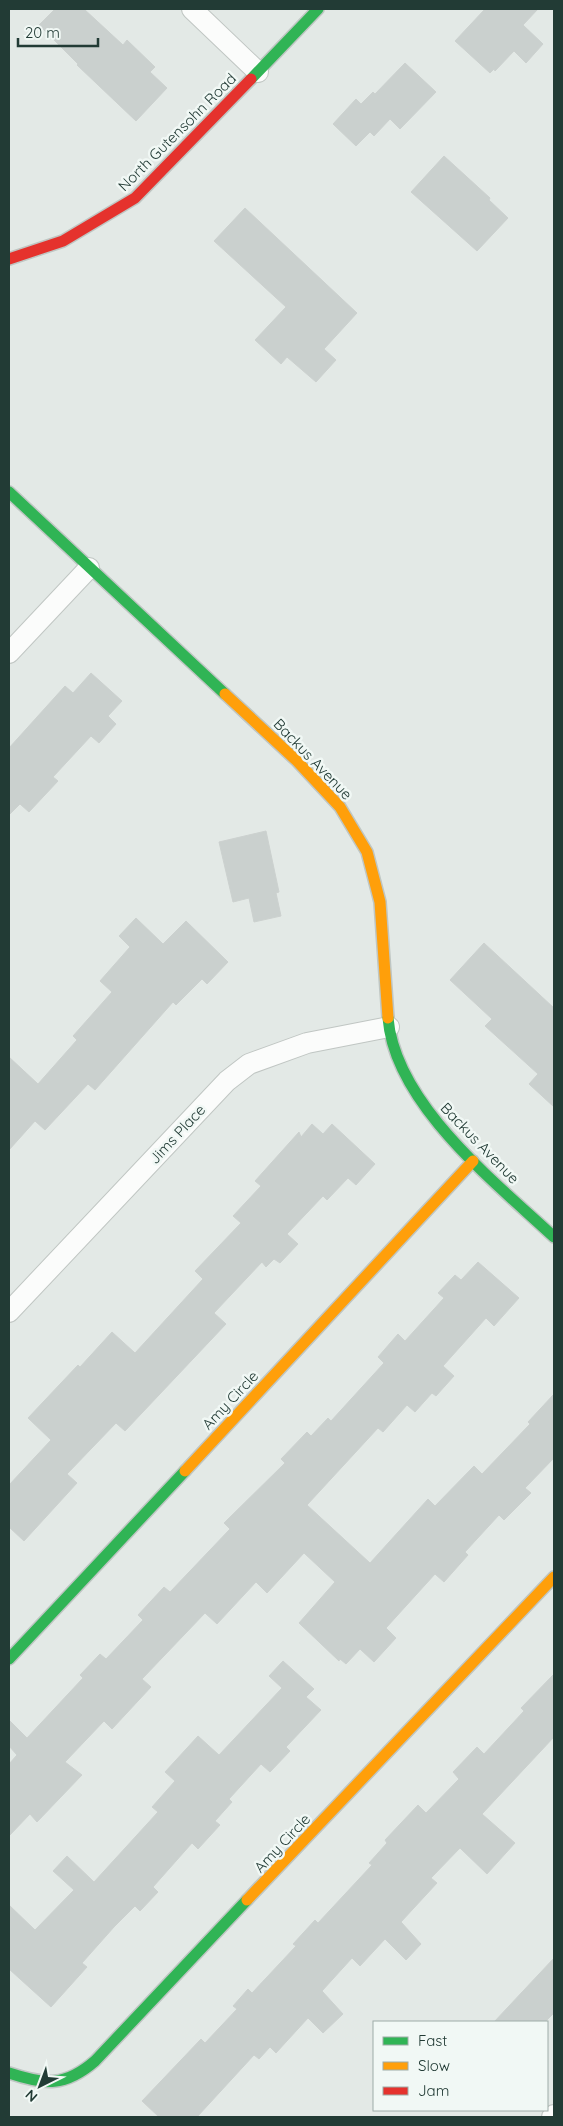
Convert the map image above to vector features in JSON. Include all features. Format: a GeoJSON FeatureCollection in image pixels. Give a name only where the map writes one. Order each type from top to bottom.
{"type":"FeatureCollection","features":[{"type":"Feature","properties":{"kind":"street"},"geometry":{"type":"LineString","coordinates":[[192,9],[258,72]]}},
{"type":"Feature","properties":{"kind":"street","name":"North Gutensohn Road"},"geometry":{"type":"LineString","coordinates":[[9,259],[63,241],[135,198],[318,9]]}},
{"type":"Feature","properties":{"kind":"street","name":"Backus Avenue"},"geometry":{"type":"LineString","coordinates":[[9,492],[297,761],[340,807],[367,852],[380,902],[389,1027],[404,1075],[434,1120],[473,1161],[554,1237]]}},
{"type":"Feature","properties":{"kind":"street"},"geometry":{"type":"LineString","coordinates":[[9,653],[89,568]]}},
{"type":"Feature","properties":{"kind":"street","name":"Jims Place"},"geometry":{"type":"LineString","coordinates":[[9,1312],[227,1081],[249,1064],[307,1044],[389,1027]]}},
{"type":"Feature","properties":{"kind":"street","name":"Amy Circle"},"geometry":{"type":"LineString","coordinates":[[9,1659],[473,1161]]}},
{"type":"Feature","properties":{"kind":"street","name":"Amy Circle"},"geometry":{"type":"LineString","coordinates":[[9,2073],[29,2080],[54,2082],[75,2076],[95,2061],[554,1577]]}},
{"type":"Feature","properties":{"kind":"building"},"geometry":{"type":"Polygon","coordinates":[[[55,9],[84,9],[123,45],[127,40],[155,67],[150,72],[167,88],[136,121],[77,65],[39,25],[55,9]]]}},
{"type":"Feature","properties":{"kind":"building"},"geometry":{"type":"Polygon","coordinates":[[[485,9],[538,9],[523,25],[543,44],[526,63],[514,51],[495,71],[494,69],[490,73],[455,41],[485,9]]]}},
{"type":"Feature","properties":{"kind":"building"},"geometry":{"type":"Polygon","coordinates":[[[405,63],[436,92],[400,129],[390,119],[374,136],[370,132],[356,146],[333,124],[356,99],[361,104],[373,92],[375,94],[405,63]]]}},
{"type":"Feature","properties":{"kind":"building"},"geometry":{"type":"Polygon","coordinates":[[[444,156],[490,198],[489,200],[508,218],[477,251],[411,192],[444,156]]]}},
{"type":"Feature","properties":{"kind":"building"},"geometry":{"type":"Polygon","coordinates":[[[245,208],[357,313],[324,349],[336,360],[316,382],[287,357],[281,364],[255,340],[286,307],[214,241],[245,208]]]}},
{"type":"Feature","properties":{"kind":"building"},"geometry":{"type":"Polygon","coordinates":[[[91,673],[122,701],[108,716],[116,724],[99,743],[91,736],[53,777],[58,781],[29,812],[20,804],[9,815],[9,748],[65,686],[73,693],[91,673]]]}},
{"type":"Feature","properties":{"kind":"building"},"geometry":{"type":"Polygon","coordinates":[[[266,831],[279,892],[276,893],[281,916],[254,922],[249,898],[233,902],[219,842],[266,831]]]}},
{"type":"Feature","properties":{"kind":"building"},"geometry":{"type":"Polygon","coordinates":[[[136,918],[163,944],[186,921],[228,962],[207,984],[202,979],[176,1005],[173,1002],[95,1090],[88,1084],[45,1130],[35,1121],[9,1150],[9,1057],[38,1084],[77,1040],[73,1036],[112,992],[100,981],[130,947],[119,936],[136,918]]]}},
{"type":"Feature","properties":{"kind":"building"},"geometry":{"type":"Polygon","coordinates":[[[484,943],[554,1008],[554,1107],[529,1084],[538,1074],[485,1026],[492,1019],[450,980],[484,943]]]}},
{"type":"Feature","properties":{"kind":"building"},"geometry":{"type":"Polygon","coordinates":[[[312,1124],[323,1134],[332,1124],[375,1164],[356,1185],[348,1178],[327,1200],[323,1196],[287,1234],[298,1244],[280,1263],[274,1259],[266,1267],[262,1262],[214,1313],[226,1324],[125,1431],[116,1423],[67,1474],[77,1483],[24,1541],[9,1527],[9,1485],[51,1440],[28,1418],[78,1365],[80,1367],[112,1332],[135,1353],[203,1279],[195,1271],[241,1223],[233,1216],[261,1186],[255,1181],[299,1132],[301,1137],[312,1124]]]}},
{"type":"Feature","properties":{"kind":"building"},"geometry":{"type":"Polygon","coordinates":[[[478,1262],[519,1298],[494,1326],[486,1318],[443,1366],[454,1376],[436,1396],[432,1393],[415,1412],[407,1405],[383,1432],[378,1428],[307,1505],[370,1563],[428,1499],[435,1506],[474,1466],[482,1474],[530,1424],[528,1422],[554,1394],[554,1458],[525,1488],[531,1493],[504,1520],[499,1515],[465,1552],[468,1555],[444,1582],[435,1574],[386,1628],[396,1638],[374,1662],[360,1649],[346,1664],[340,1659],[339,1661],[299,1623],[335,1582],[304,1553],[267,1593],[256,1582],[217,1624],[205,1613],[142,1679],[151,1687],[112,1729],[104,1721],[65,1762],[82,1775],[37,1822],[30,1814],[9,1836],[9,1764],[17,1755],[9,1746],[9,1720],[27,1738],[83,1678],[80,1675],[100,1654],[106,1659],[143,1620],[138,1615],[164,1587],[170,1592],[230,1529],[224,1523],[285,1463],[281,1459],[307,1432],[311,1436],[328,1418],[331,1421],[384,1363],[378,1357],[398,1334],[405,1341],[444,1298],[438,1293],[455,1275],[461,1280],[478,1262]]]}},
{"type":"Feature","properties":{"kind":"building"},"geometry":{"type":"Polygon","coordinates":[[[283,1661],[314,1689],[306,1697],[321,1710],[286,1747],[290,1751],[270,1772],[261,1764],[229,1799],[232,1802],[215,1821],[220,1825],[198,1849],[192,1843],[153,1887],[158,1892],[140,1911],[135,1906],[114,1927],[82,1963],[87,1967],[51,2007],[9,1969],[9,1905],[35,1930],[74,1890],[53,1871],[67,1856],[94,1882],[158,1812],[152,1807],[175,1781],[165,1772],[198,1736],[219,1755],[282,1688],[269,1676],[283,1661]]]}},
{"type":"Feature","properties":{"kind":"building"},"geometry":{"type":"Polygon","coordinates":[[[554,1674],[554,1737],[482,1814],[515,1843],[487,1874],[460,1848],[431,1878],[437,1883],[401,1922],[421,1944],[406,1960],[385,1939],[360,1966],[352,1958],[322,1991],[343,2014],[323,2033],[308,2018],[276,2053],[270,2047],[259,2059],[254,2055],[197,2117],[159,2117],[142,2101],[201,2039],[205,2043],[237,2009],[233,2006],[248,1989],[252,1993],[296,1946],[293,1944],[315,1920],[318,1923],[372,1865],[369,1863],[387,1843],[385,1840],[418,1805],[426,1813],[459,1779],[453,1772],[477,1747],[484,1754],[524,1711],[521,1708],[554,1674]]]}},
{"type":"Feature","properties":{"kind":"building"},"geometry":{"type":"Polygon","coordinates":[[[554,1958],[554,2013],[546,2021],[495,2021],[554,1958]]]}},
{"type":"Feature","properties":{"kind":"traffic: fast"},"geometry":{"type":"LineString","coordinates":[[251,79],[318,9]]}},
{"type":"Feature","properties":{"kind":"traffic: fast"},"geometry":{"type":"LineString","coordinates":[[9,492],[225,694]]}},
{"type":"Feature","properties":{"kind":"traffic: fast"},"geometry":{"type":"LineString","coordinates":[[388,1018],[395,1050],[409,1081],[428,1111],[477,1166],[554,1237]]}},
{"type":"Feature","properties":{"kind":"traffic: fast"},"geometry":{"type":"LineString","coordinates":[[9,1659],[185,1471]]}},
{"type":"Feature","properties":{"kind":"traffic: fast"},"geometry":{"type":"LineString","coordinates":[[9,2073],[33,2080],[54,2081],[74,2076],[84,2069],[95,2061],[247,1900]]}},
{"type":"Feature","properties":{"kind":"traffic: slow"},"geometry":{"type":"LineString","coordinates":[[225,694],[297,761],[340,807],[367,852],[380,902],[388,1018]]}},
{"type":"Feature","properties":{"kind":"traffic: slow"},"geometry":{"type":"LineString","coordinates":[[185,1471],[473,1161]]}},
{"type":"Feature","properties":{"kind":"traffic: slow"},"geometry":{"type":"LineString","coordinates":[[247,1900],[554,1577]]}},
{"type":"Feature","properties":{"kind":"traffic: jam"},"geometry":{"type":"LineString","coordinates":[[9,259],[63,241],[135,198],[251,79]]}}]}
